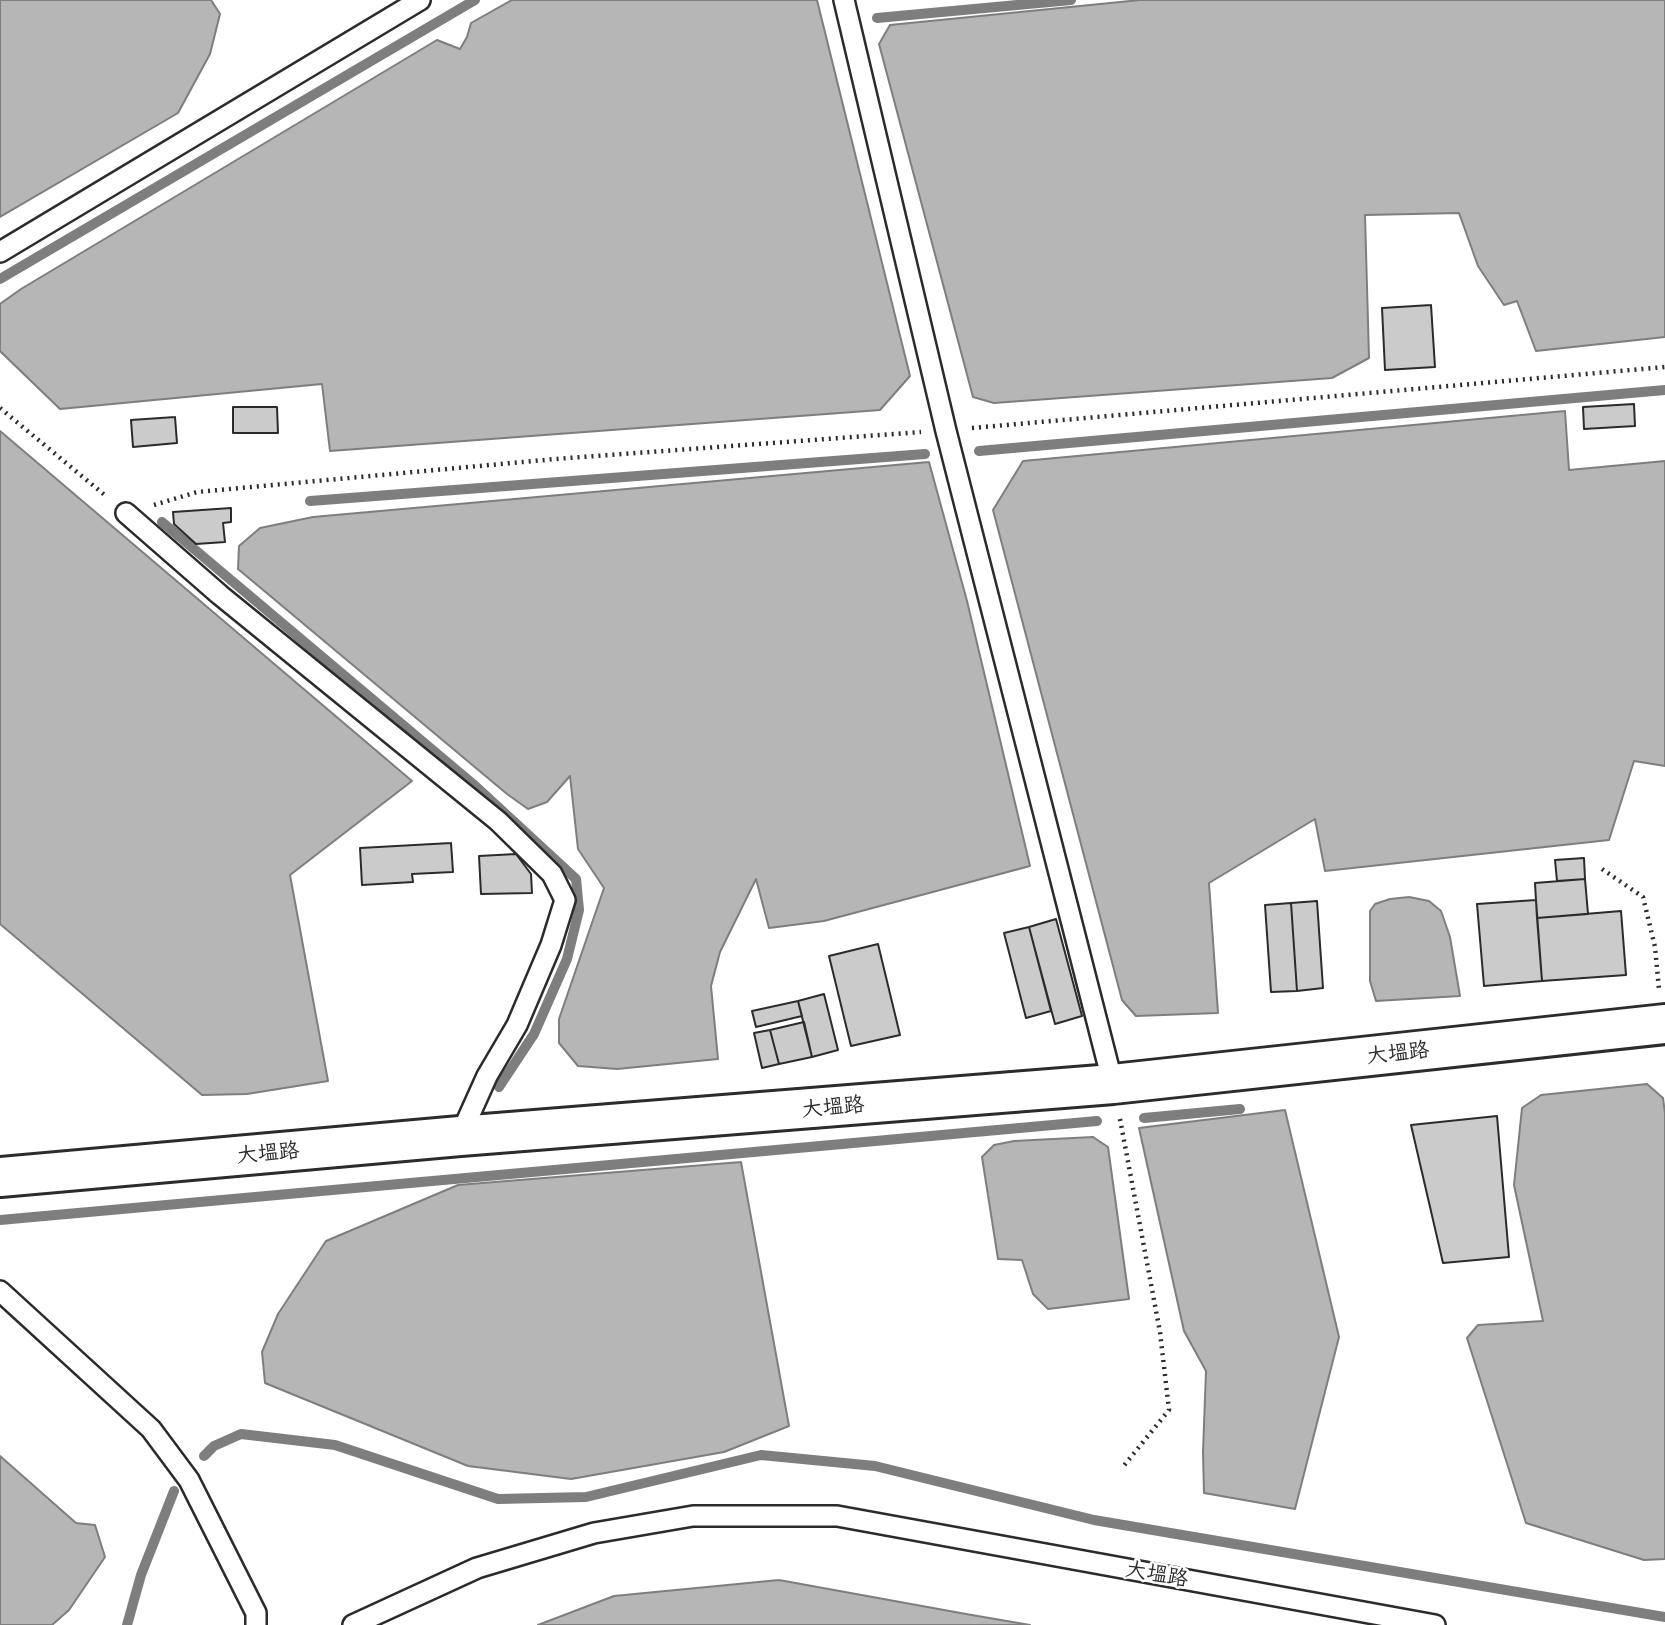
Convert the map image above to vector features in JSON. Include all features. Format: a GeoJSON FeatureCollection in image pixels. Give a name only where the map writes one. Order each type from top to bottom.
{"type":"FeatureCollection","features":[{"type":"Feature","properties":{"kind":"street","name":"大塭路"},"geometry":{"type":"LineString","coordinates":[[0,1177],[460,1136],[1113,1084],[1663,1024]]}},
{"type":"Feature","properties":{"kind":"lane"},"geometry":{"type":"LineString","coordinates":[[0,253],[420,0]]}},
{"type":"Feature","properties":{"kind":"lane"},"geometry":{"type":"LineString","coordinates":[[844,0],[946,431],[1113,1084]]}},
{"type":"Feature","properties":{"kind":"lane"},"geometry":{"type":"LineString","coordinates":[[126,513],[220,595],[498,821],[552,874],[565,900],[551,945],[517,1025],[487,1076],[460,1136]]}},
{"type":"Feature","properties":{"kind":"lane"},"geometry":{"type":"LineString","coordinates":[[0,1291],[151,1429],[195,1490],[257,1613],[256,1625]]}},
{"type":"Feature","properties":{"kind":"lane","name":"大塭路"},"geometry":{"type":"LineString","coordinates":[[353,1625],[477,1568],[594,1533],[692,1516],[836,1516],[1435,1625]]}},
{"type":"Feature","properties":{"kind":"path"},"geometry":{"type":"LineString","coordinates":[[0,408],[126,513],[197,492],[555,458],[946,431],[1665,367]]}},
{"type":"Feature","properties":{"kind":"path"},"geometry":{"type":"LineString","coordinates":[[1602,869],[1643,897],[1655,947],[1663,1024]]}},
{"type":"Feature","properties":{"kind":"path"},"geometry":{"type":"LineString","coordinates":[[1113,1084],[1160,1332],[1169,1410],[1122,1468]]}},
{"type":"Feature","properties":{"kind":"shaded area"},"geometry":{"type":"Polygon","coordinates":[[[0,0],[211,0],[220,14],[210,54],[178,113],[0,217],[0,0]]]}},
{"type":"Feature","properties":{"kind":"shaded area"},"geometry":{"type":"Polygon","coordinates":[[[512,0],[817,0],[910,376],[880,410],[330,451],[322,384],[60,409],[0,351],[0,304],[21,289],[437,40],[460,49],[471,23],[512,0]]]}},
{"type":"Feature","properties":{"kind":"shaded area"},"geometry":{"type":"Polygon","coordinates":[[[1140,0],[1665,0],[1665,337],[1536,351],[1517,301],[1504,305],[1478,266],[1459,213],[1365,215],[1369,358],[1332,378],[994,403],[973,397],[879,44],[890,25],[1140,0]]]}},
{"type":"Feature","properties":{"kind":"shaded area"},"geometry":{"type":"Polygon","coordinates":[[[1565,411],[1569,470],[1665,461],[1665,766],[1634,761],[1609,840],[1325,871],[1315,819],[1209,883],[1218,1013],[1136,1016],[1122,1000],[993,510],[1023,461],[1565,411]]]}},
{"type":"Feature","properties":{"kind":"shaded area"},"geometry":{"type":"Polygon","coordinates":[[[0,431],[412,781],[290,875],[328,1081],[247,1094],[202,1095],[0,924],[0,431]]]}},
{"type":"Feature","properties":{"kind":"shaded area"},"geometry":{"type":"Polygon","coordinates":[[[929,462],[967,601],[1030,866],[824,921],[769,928],[756,879],[720,952],[711,986],[718,1059],[617,1069],[578,1066],[559,1043],[559,1019],[604,888],[578,849],[570,776],[547,802],[528,809],[238,569],[239,546],[260,528],[313,517],[929,462]]]}},
{"type":"Feature","properties":{"kind":"shaded area"},"geometry":{"type":"Polygon","coordinates":[[[1409,897],[1429,901],[1441,911],[1450,937],[1460,996],[1376,1001],[1370,981],[1370,911],[1375,904],[1409,897]]]}},
{"type":"Feature","properties":{"kind":"shaded area"},"geometry":{"type":"Polygon","coordinates":[[[1647,1084],[1663,1098],[1665,1113],[1665,1559],[1644,1560],[1526,1523],[1467,1338],[1478,1325],[1543,1321],[1514,1185],[1522,1108],[1541,1095],[1647,1084]]]}},
{"type":"Feature","properties":{"kind":"shaded area"},"geometry":{"type":"Polygon","coordinates":[[[1285,1110],[1339,1337],[1295,1509],[1204,1493],[1206,1371],[1184,1331],[1139,1128],[1285,1110]]]}},
{"type":"Feature","properties":{"kind":"shaded area"},"geometry":{"type":"Polygon","coordinates":[[[1093,1137],[1108,1147],[1129,1299],[1048,1309],[1033,1294],[1022,1260],[998,1259],[982,1157],[994,1145],[1014,1141],[1093,1137]]]}},
{"type":"Feature","properties":{"kind":"shaded area"},"geometry":{"type":"Polygon","coordinates":[[[741,1162],[789,1426],[724,1452],[571,1479],[468,1466],[265,1383],[262,1352],[278,1314],[326,1241],[458,1185],[741,1162]]]}},
{"type":"Feature","properties":{"kind":"shaded area"},"geometry":{"type":"Polygon","coordinates":[[[0,1456],[76,1523],[95,1525],[105,1557],[69,1610],[52,1625],[0,1625],[0,1456]]]}},
{"type":"Feature","properties":{"kind":"shaded area"},"geometry":{"type":"Polygon","coordinates":[[[779,1580],[1030,1625],[538,1625],[614,1596],[779,1580]]]}},
{"type":"Feature","properties":{"kind":"building"},"geometry":{"type":"Polygon","coordinates":[[[1431,305],[1435,367],[1385,370],[1382,308],[1431,305]]]}},
{"type":"Feature","properties":{"kind":"building"},"geometry":{"type":"Polygon","coordinates":[[[1634,404],[1635,426],[1584,429],[1583,407],[1634,404]]]}},
{"type":"Feature","properties":{"kind":"building"},"geometry":{"type":"Polygon","coordinates":[[[233,407],[277,407],[278,433],[233,433],[233,407]]]}},
{"type":"Feature","properties":{"kind":"building"},"geometry":{"type":"Polygon","coordinates":[[[175,417],[177,443],[133,447],[131,420],[175,417]]]}},
{"type":"Feature","properties":{"kind":"building"},"geometry":{"type":"Polygon","coordinates":[[[231,508],[231,522],[223,523],[225,542],[196,544],[174,524],[173,512],[231,508]]]}},
{"type":"Feature","properties":{"kind":"building"},"geometry":{"type":"Polygon","coordinates":[[[451,843],[453,872],[412,874],[413,882],[362,885],[360,848],[451,843]]]}},
{"type":"Feature","properties":{"kind":"building"},"geometry":{"type":"Polygon","coordinates":[[[516,854],[531,874],[532,893],[481,894],[479,856],[516,854]]]}},
{"type":"Feature","properties":{"kind":"building"},"geometry":{"type":"Polygon","coordinates":[[[1584,858],[1585,879],[1557,881],[1555,860],[1584,858]]]}},
{"type":"Feature","properties":{"kind":"building"},"geometry":{"type":"Polygon","coordinates":[[[1585,879],[1588,914],[1537,918],[1535,883],[1585,879]]]}},
{"type":"Feature","properties":{"kind":"building"},"geometry":{"type":"Polygon","coordinates":[[[1536,900],[1542,981],[1484,986],[1477,904],[1536,900]]]}},
{"type":"Feature","properties":{"kind":"building"},"geometry":{"type":"Polygon","coordinates":[[[1317,901],[1323,988],[1297,991],[1291,903],[1317,901]]]}},
{"type":"Feature","properties":{"kind":"building"},"geometry":{"type":"Polygon","coordinates":[[[1291,903],[1297,991],[1271,992],[1265,905],[1291,903]]]}},
{"type":"Feature","properties":{"kind":"building"},"geometry":{"type":"Polygon","coordinates":[[[1621,911],[1626,975],[1542,981],[1537,918],[1621,911]]]}},
{"type":"Feature","properties":{"kind":"building"},"geometry":{"type":"Polygon","coordinates":[[[1056,919],[1082,1016],[1055,1024],[1029,927],[1056,919]]]}},
{"type":"Feature","properties":{"kind":"building"},"geometry":{"type":"Polygon","coordinates":[[[1029,927],[1051,1011],[1026,1018],[1004,933],[1029,927]]]}},
{"type":"Feature","properties":{"kind":"building"},"geometry":{"type":"Polygon","coordinates":[[[878,944],[900,1035],[851,1046],[829,956],[878,944]]]}},
{"type":"Feature","properties":{"kind":"building"},"geometry":{"type":"Polygon","coordinates":[[[824,994],[838,1050],[812,1057],[798,1001],[824,994]]]}},
{"type":"Feature","properties":{"kind":"building"},"geometry":{"type":"Polygon","coordinates":[[[798,1001],[802,1016],[756,1027],[752,1011],[798,1001]]]}},
{"type":"Feature","properties":{"kind":"building"},"geometry":{"type":"Polygon","coordinates":[[[804,1022],[812,1057],[779,1064],[770,1030],[804,1022]]]}},
{"type":"Feature","properties":{"kind":"building"},"geometry":{"type":"Polygon","coordinates":[[[770,1030],[779,1064],[762,1068],[754,1033],[770,1030]]]}},
{"type":"Feature","properties":{"kind":"building"},"geometry":{"type":"Polygon","coordinates":[[[1497,1116],[1509,1257],[1443,1263],[1411,1125],[1497,1116]]]}},
{"type":"Feature","properties":{"kind":"waterway"},"geometry":{"type":"LineString","coordinates":[[0,279],[475,0]]}},
{"type":"Feature","properties":{"kind":"waterway"},"geometry":{"type":"LineString","coordinates":[[877,18],[1071,0]]}},
{"type":"Feature","properties":{"kind":"waterway"},"geometry":{"type":"LineString","coordinates":[[979,451],[1665,390]]}},
{"type":"Feature","properties":{"kind":"waterway"},"geometry":{"type":"LineString","coordinates":[[310,501],[925,454]]}},
{"type":"Feature","properties":{"kind":"waterway"},"geometry":{"type":"LineString","coordinates":[[162,522],[473,784],[576,879],[579,910],[567,959],[534,1034],[499,1087]]}},
{"type":"Feature","properties":{"kind":"waterway"},"geometry":{"type":"LineString","coordinates":[[1144,1118],[1240,1109]]}},
{"type":"Feature","properties":{"kind":"waterway"},"geometry":{"type":"LineString","coordinates":[[0,1220],[1097,1121]]}},
{"type":"Feature","properties":{"kind":"waterway"},"geometry":{"type":"LineString","coordinates":[[204,1456],[214,1446],[241,1434],[335,1445],[498,1499],[586,1497],[761,1455],[875,1466],[1094,1520],[1665,1617]]}},
{"type":"Feature","properties":{"kind":"waterway"},"geometry":{"type":"LineString","coordinates":[[127,1625],[141,1575],[174,1491]]}}]}
